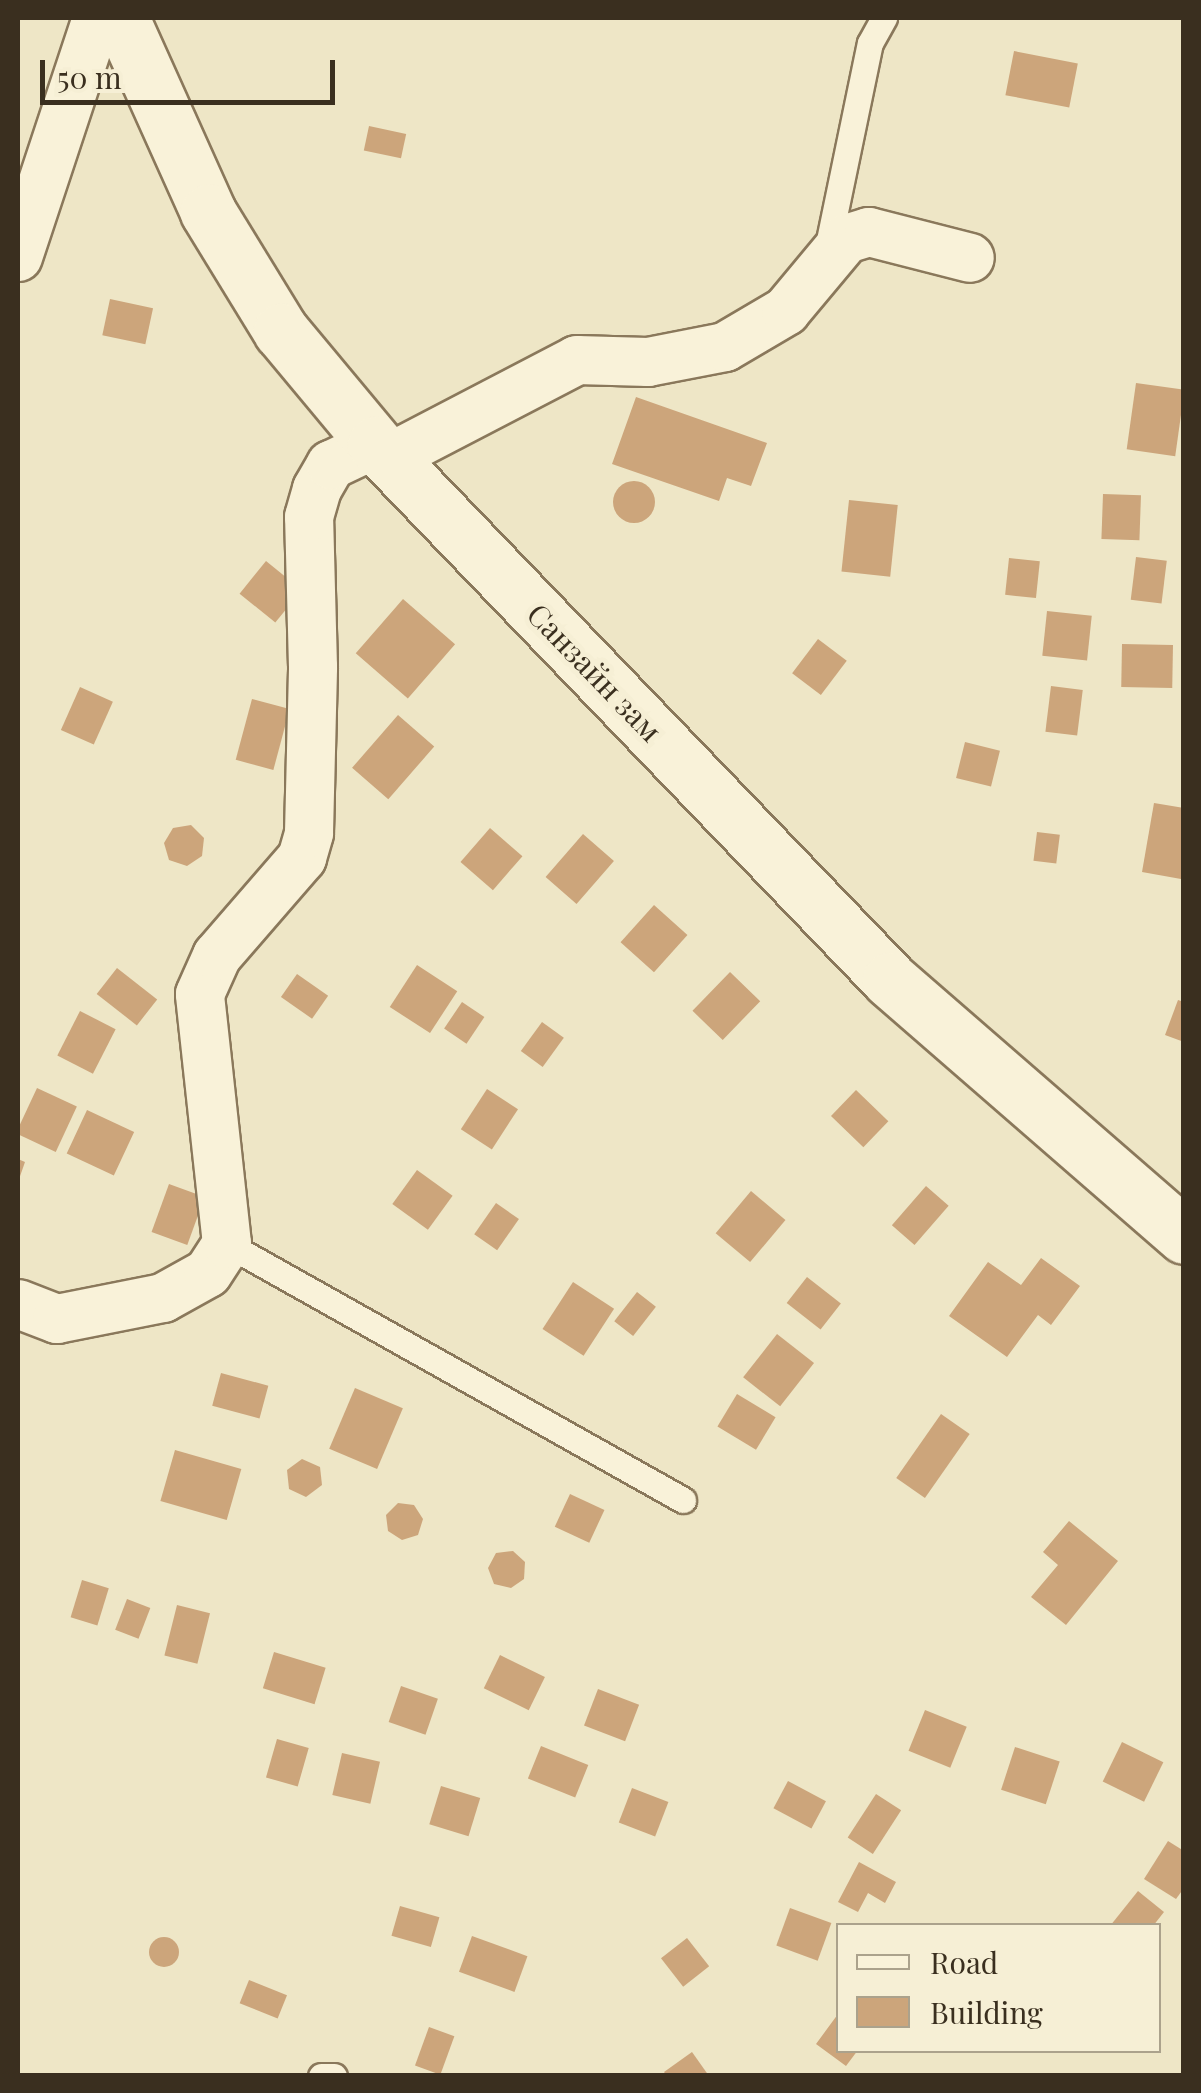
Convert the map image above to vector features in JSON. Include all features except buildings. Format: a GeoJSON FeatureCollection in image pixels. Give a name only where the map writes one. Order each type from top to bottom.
{"type":"FeatureCollection","features":[{"type":"Feature","properties":{"kind":"main road","name":"Санзайн зам"},"geometry":{"type":"LineString","coordinates":[[121,18],[208,212],[281,330],[382,451],[890,980],[1184,1236]]}},
{"type":"Feature","properties":{"kind":"street"},"geometry":{"type":"LineString","coordinates":[[18,257],[97,18]]}},
{"type":"Feature","properties":{"kind":"street"},"geometry":{"type":"LineString","coordinates":[[18,1304],[57,1320],[163,1298],[208,1272],[227,1244],[200,994],[217,956],[302,858],[308,833],[313,667],[308,517],[316,489],[331,465],[382,451],[577,360],[648,362],[725,347],[786,311],[846,239],[869,232],[970,258]]}},
{"type":"Feature","properties":{"kind":"lane"},"geometry":{"type":"LineString","coordinates":[[825,260],[870,43],[884,18]]}},
{"type":"Feature","properties":{"kind":"lane"},"geometry":{"type":"LineString","coordinates":[[227,1244],[683,1500]]}},
{"type":"Feature","properties":{"kind":"lane"},"geometry":{"type":"LineString","coordinates":[[321,2076],[334,2076]]}}]}
